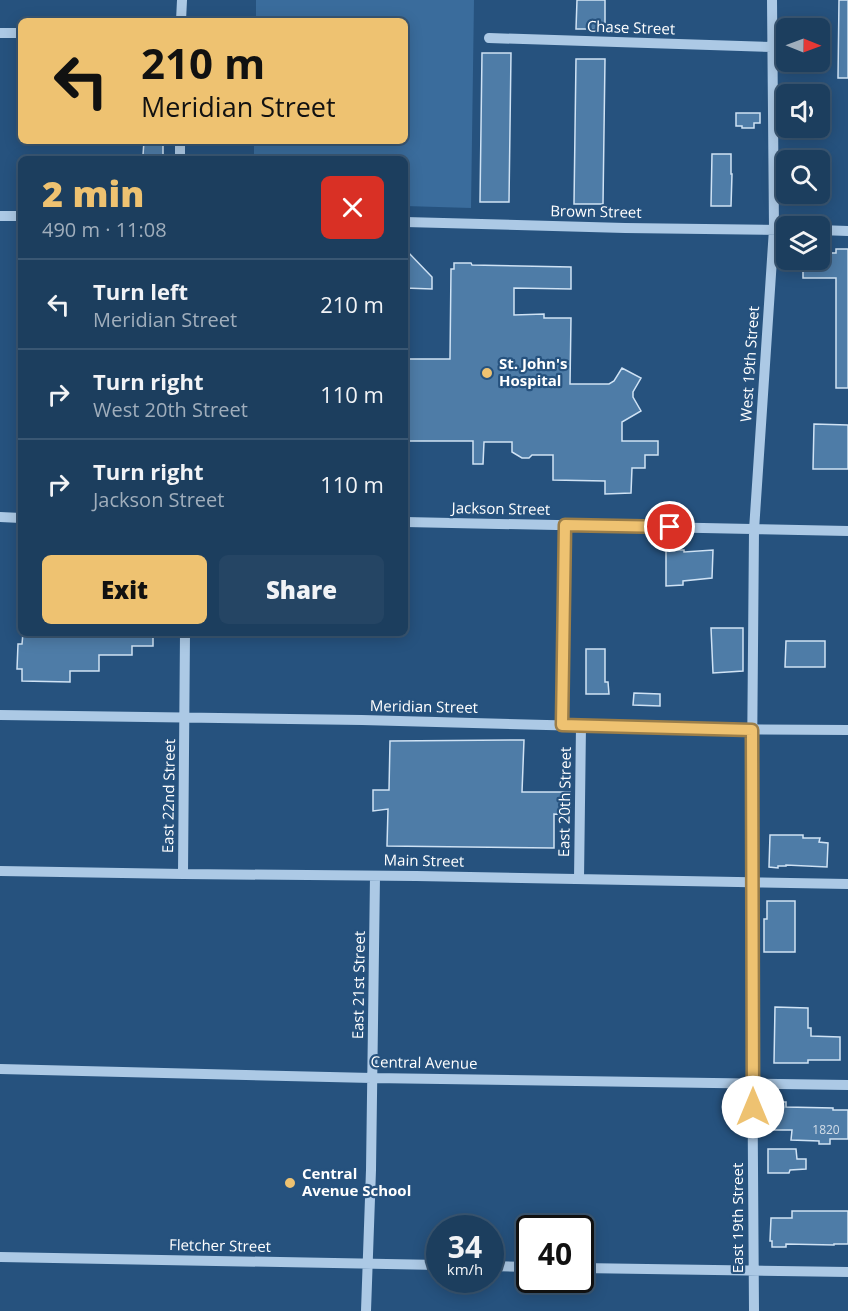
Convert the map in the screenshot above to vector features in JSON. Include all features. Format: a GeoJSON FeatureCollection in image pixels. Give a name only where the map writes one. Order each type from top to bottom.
{"type":"FeatureCollection","features":[{"type":"Feature","properties":{"kind":"street"},"geometry":{"type":"LineString","coordinates":[[181,18],[182,0]]}},
{"type":"Feature","properties":{"kind":"street","name":"West 19th Street"},"geometry":{"type":"LineString","coordinates":[[752,730],[754,530],[774,230],[772,0]]}},
{"type":"Feature","properties":{"kind":"street"},"geometry":{"type":"LineString","coordinates":[[0,33],[18,33]]}},
{"type":"Feature","properties":{"kind":"street","name":"Chase Street"},"geometry":{"type":"LineString","coordinates":[[489,38],[772,47]]}},
{"type":"Feature","properties":{"kind":"street"},"geometry":{"type":"LineString","coordinates":[[0,216],[18,216]]}},
{"type":"Feature","properties":{"kind":"street","name":"Brown Street"},"geometry":{"type":"LineString","coordinates":[[408,222],[774,230]]}},
{"type":"Feature","properties":{"kind":"street"},"geometry":{"type":"LineString","coordinates":[[830,230],[848,231]]}},
{"type":"Feature","properties":{"kind":"street"},"geometry":{"type":"LineString","coordinates":[[0,517],[18,518]]}},
{"type":"Feature","properties":{"kind":"street","name":"Jackson Street"},"geometry":{"type":"LineString","coordinates":[[408,522],[848,531]]}},
{"type":"Feature","properties":{"kind":"street"},"geometry":{"type":"LineString","coordinates":[[562,725],[565,525]]}},
{"type":"Feature","properties":{"kind":"street","name":"East 22nd Street"},"geometry":{"type":"LineString","coordinates":[[183,874],[185,636]]}},
{"type":"Feature","properties":{"kind":"street","name":"Meridian Street"},"geometry":{"type":"LineString","coordinates":[[0,715],[848,730]]}},
{"type":"Feature","properties":{"kind":"street","name":"East 20th Street"},"geometry":{"type":"LineString","coordinates":[[579,879],[581,726]]}},
{"type":"Feature","properties":{"kind":"street","name":"East 19th Street"},"geometry":{"type":"LineString","coordinates":[[752,730],[754,1311]]}},
{"type":"Feature","properties":{"kind":"street","name":"Main Street"},"geometry":{"type":"LineString","coordinates":[[0,871],[848,884]]}},
{"type":"Feature","properties":{"kind":"street","name":"East 21st Street"},"geometry":{"type":"LineString","coordinates":[[366,1311],[371,1170],[375,876]]}},
{"type":"Feature","properties":{"kind":"street","name":"Central Avenue"},"geometry":{"type":"LineString","coordinates":[[0,1069],[372,1078],[848,1085]]}},
{"type":"Feature","properties":{"kind":"street","name":"Fletcher Street"},"geometry":{"type":"LineString","coordinates":[[0,1257],[426,1265]]}},
{"type":"Feature","properties":{"kind":"street"},"geometry":{"type":"LineString","coordinates":[[594,1268],[848,1272]]}},
{"type":"Feature","properties":{"kind":"shaded area"},"geometry":{"type":"Polygon","coordinates":[[[256,0],[474,0],[471,208],[408,206],[408,156],[254,156],[254,144],[408,144],[408,18],[256,18],[256,0]]]}},
{"type":"Feature","properties":{"kind":"building"},"geometry":{"type":"Polygon","coordinates":[[[577,0],[605,0],[605,29],[576,29],[577,0]]]}},
{"type":"Feature","properties":{"kind":"building"},"geometry":{"type":"Polygon","coordinates":[[[839,0],[848,0],[848,78],[838,78],[839,0]]]}},
{"type":"Feature","properties":{"kind":"building"},"geometry":{"type":"Polygon","coordinates":[[[482,53],[511,53],[509,202],[480,202],[482,53]]]}},
{"type":"Feature","properties":{"kind":"building"},"geometry":{"type":"Polygon","coordinates":[[[576,59],[605,59],[603,204],[574,204],[576,59]]]}},
{"type":"Feature","properties":{"kind":"building"},"geometry":{"type":"Polygon","coordinates":[[[736,113],[760,113],[760,123],[754,123],[754,128],[736,126],[736,113]]]}},
{"type":"Feature","properties":{"kind":"building"},"geometry":{"type":"Polygon","coordinates":[[[144,144],[163,144],[163,155],[143,155],[144,144]]]}},
{"type":"Feature","properties":{"kind":"building"},"geometry":{"type":"Polygon","coordinates":[[[712,154],[731,154],[731,206],[711,206],[712,154]]]}},
{"type":"Feature","properties":{"kind":"building"},"geometry":{"type":"Polygon","coordinates":[[[836,249],[848,249],[848,388],[836,388],[836,278],[803,278],[803,270],[830,270],[830,253],[836,253],[836,249]]]}},
{"type":"Feature","properties":{"kind":"building"},"geometry":{"type":"Polygon","coordinates":[[[408,252],[432,277],[432,289],[408,288],[408,252]]]}},
{"type":"Feature","properties":{"kind":"building","name":"St. John's Hospital"},"geometry":{"type":"Polygon","coordinates":[[[454,263],[571,267],[571,289],[514,288],[514,315],[544,314],[544,318],[571,318],[570,384],[609,384],[614,381],[622,368],[641,378],[633,392],[633,397],[641,411],[622,422],[622,441],[658,441],[658,455],[645,455],[645,468],[632,468],[631,493],[605,494],[605,481],[553,480],[553,455],[532,455],[529,458],[522,458],[512,452],[512,442],[484,442],[483,464],[473,464],[473,441],[408,441],[408,359],[450,359],[451,269],[454,269],[454,263]]]}},
{"type":"Feature","properties":{"kind":"building"},"geometry":{"type":"Polygon","coordinates":[[[814,424],[848,425],[848,469],[813,469],[814,424]]]}},
{"type":"Feature","properties":{"kind":"building"},"geometry":{"type":"Polygon","coordinates":[[[666,550],[684,550],[684,552],[713,550],[712,578],[683,581],[683,585],[666,586],[666,550]]]}},
{"type":"Feature","properties":{"kind":"building"},"geometry":{"type":"Polygon","coordinates":[[[711,628],[743,628],[743,671],[713,673],[711,628]]]}},
{"type":"Feature","properties":{"kind":"building"},"geometry":{"type":"Polygon","coordinates":[[[23,636],[153,636],[153,646],[132,646],[132,655],[99,655],[99,671],[70,671],[70,682],[22,681],[22,669],[17,669],[18,644],[22,644],[23,636]]]}},
{"type":"Feature","properties":{"kind":"building"},"geometry":{"type":"Polygon","coordinates":[[[786,641],[825,641],[825,667],[785,667],[786,641]]]}},
{"type":"Feature","properties":{"kind":"building"},"geometry":{"type":"Polygon","coordinates":[[[586,649],[605,649],[605,682],[608,682],[609,694],[586,694],[586,649]]]}},
{"type":"Feature","properties":{"kind":"building"},"geometry":{"type":"Polygon","coordinates":[[[634,693],[660,694],[660,706],[633,705],[634,693]]]}},
{"type":"Feature","properties":{"kind":"building"},"geometry":{"type":"Polygon","coordinates":[[[524,740],[522,792],[570,792],[570,815],[554,814],[554,848],[387,846],[388,809],[373,811],[373,790],[389,790],[390,741],[524,740]]]}},
{"type":"Feature","properties":{"kind":"building"},"geometry":{"type":"Polygon","coordinates":[[[770,835],[803,835],[803,838],[820,838],[819,842],[828,843],[827,867],[786,865],[778,866],[778,868],[769,867],[770,835]]]}},
{"type":"Feature","properties":{"kind":"building"},"geometry":{"type":"Polygon","coordinates":[[[767,901],[795,901],[795,952],[764,952],[764,919],[767,919],[767,901]]]}},
{"type":"Feature","properties":{"kind":"building"},"geometry":{"type":"Polygon","coordinates":[[[775,1007],[808,1008],[808,1028],[811,1028],[811,1036],[840,1037],[840,1060],[774,1063],[775,1007]]]}},
{"type":"Feature","properties":{"kind":"building"},"geometry":{"type":"Polygon","coordinates":[[[770,1102],[786,1102],[786,1107],[848,1110],[848,1139],[830,1139],[830,1144],[819,1144],[819,1141],[791,1140],[792,1130],[771,1130],[770,1102]]]}},
{"type":"Feature","properties":{"kind":"building"},"geometry":{"type":"Polygon","coordinates":[[[768,1149],[796,1149],[797,1159],[806,1159],[806,1169],[790,1170],[789,1173],[768,1173],[768,1149]]]}},
{"type":"Feature","properties":{"kind":"building"},"geometry":{"type":"Polygon","coordinates":[[[792,1211],[848,1211],[848,1244],[786,1244],[786,1247],[772,1247],[771,1218],[792,1218],[792,1211]]]}},
{"type":"Feature","properties":{"kind":"place","name":"St. John's Hospital"},"geometry":{"type":"Point","coordinates":[487,373]}},
{"type":"Feature","properties":{"kind":"place","name":"Central Avenue School"},"geometry":{"type":"Point","coordinates":[290,1183]}},
{"type":"Feature","properties":{"kind":"route"},"geometry":{"type":"LineString","coordinates":[[670,527],[565,525],[562,725],[752,730],[753,1107]]}}]}
